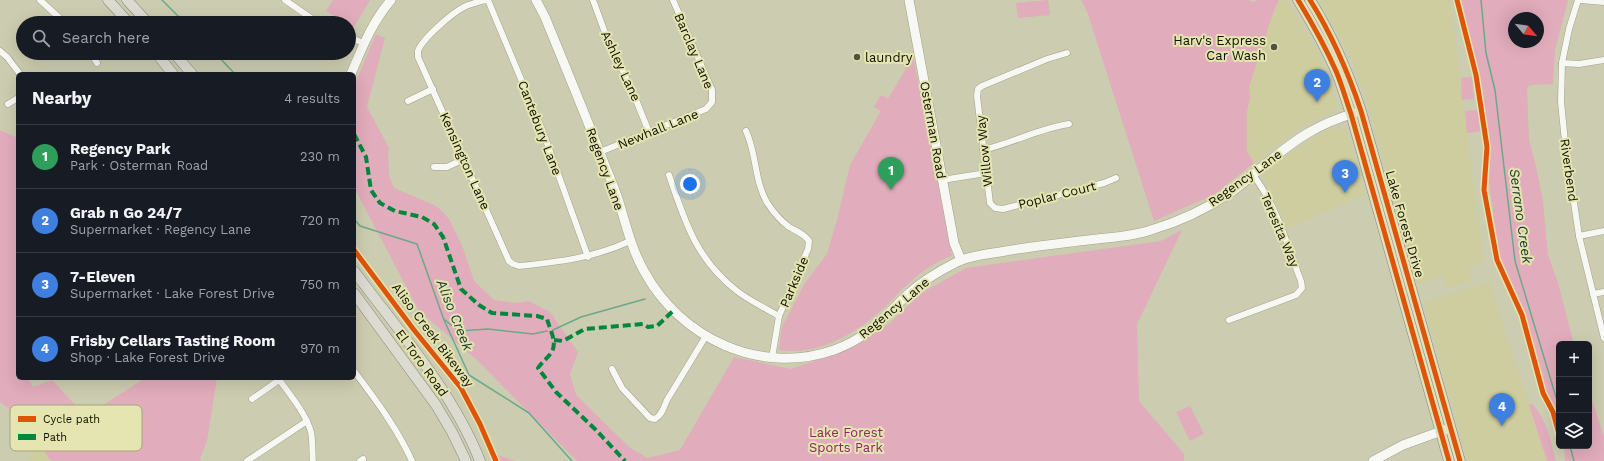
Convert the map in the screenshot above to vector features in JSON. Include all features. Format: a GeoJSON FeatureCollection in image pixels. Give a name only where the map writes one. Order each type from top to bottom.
{"type":"FeatureCollection","features":[{"type":"Feature","properties":{"kind":"main road"},"geometry":{"type":"LineString","coordinates":[[108,0],[123,16]]}},
{"type":"Feature","properties":{"kind":"main road"},"geometry":{"type":"LineString","coordinates":[[127,0],[142,16]]}},
{"type":"Feature","properties":{"kind":"main road","name":"Lake Forest Drive"},"geometry":{"type":"LineString","coordinates":[[1298,0],[1313,24],[1329,55],[1351,114],[1449,461]]}},
{"type":"Feature","properties":{"kind":"main road","name":"Lake Forest Drive"},"geometry":{"type":"LineString","coordinates":[[1310,0],[1322,18],[1338,50],[1361,111],[1460,461]]}},
{"type":"Feature","properties":{"kind":"main road"},"geometry":{"type":"LineString","coordinates":[[162,60],[171,72]]}},
{"type":"Feature","properties":{"kind":"main road"},"geometry":{"type":"LineString","coordinates":[[180,60],[190,72]]}},
{"type":"Feature","properties":{"kind":"main road","name":"El Toro Road"},"geometry":{"type":"LineString","coordinates":[[356,274],[448,398],[473,443],[480,461]]}},
{"type":"Feature","properties":{"kind":"main road","name":"El Toro Road"},"geometry":{"type":"LineString","coordinates":[[356,296],[436,405],[452,432],[466,461]]}},
{"type":"Feature","properties":{"kind":"street"},"geometry":{"type":"LineString","coordinates":[[40,0],[57,16]]}},
{"type":"Feature","properties":{"kind":"street"},"geometry":{"type":"LineString","coordinates":[[285,0],[308,16]]}},
{"type":"Feature","properties":{"kind":"street"},"geometry":{"type":"LineString","coordinates":[[356,60],[375,21],[391,0]]}},
{"type":"Feature","properties":{"kind":"street","name":"Kensington Lane"},"geometry":{"type":"LineString","coordinates":[[486,0],[464,7],[446,20],[423,43],[418,51],[418,57],[434,89],[509,261],[512,264],[519,266],[588,257]]}},
{"type":"Feature","properties":{"kind":"street","name":"Cantebury Lane"},"geometry":{"type":"LineString","coordinates":[[486,0],[543,132],[588,257]]}},
{"type":"Feature","properties":{"kind":"street","name":"Regency Lane"},"geometry":{"type":"LineString","coordinates":[[536,0],[545,17],[618,197],[630,241],[644,272],[659,294],[689,324],[706,336],[735,351],[772,358],[795,358],[818,355],[851,342],[877,326],[906,295],[924,281],[961,260],[1019,248],[1139,234],[1170,224],[1229,194],[1305,134],[1320,126],[1361,111]]}},
{"type":"Feature","properties":{"kind":"street","name":"Ashley Lane"},"geometry":{"type":"LineString","coordinates":[[593,0],[607,38],[632,90],[649,132]]}},
{"type":"Feature","properties":{"kind":"street","name":"Barclay Lane"},"geometry":{"type":"LineString","coordinates":[[673,0],[712,90],[712,102]]}},
{"type":"Feature","properties":{"kind":"street","name":"Osterman Road"},"geometry":{"type":"LineString","coordinates":[[909,0],[954,243],[961,260]]}},
{"type":"Feature","properties":{"kind":"street","name":"Riverbend"},"geometry":{"type":"LineString","coordinates":[[1578,0],[1569,29],[1562,63],[1561,102],[1565,142],[1579,236],[1604,338]]}},
{"type":"Feature","properties":{"kind":"street"},"geometry":{"type":"LineString","coordinates":[[1581,0],[1604,2]]}},
{"type":"Feature","properties":{"kind":"street"},"geometry":{"type":"LineString","coordinates":[[356,40],[363,43]]}},
{"type":"Feature","properties":{"kind":"street"},"geometry":{"type":"LineString","coordinates":[[0,51],[7,57],[18,72]]}},
{"type":"Feature","properties":{"kind":"street","name":"Willow Way"},"geometry":{"type":"LineString","coordinates":[[998,209],[990,203],[977,96],[978,89],[1047,59],[1067,53]]}},
{"type":"Feature","properties":{"kind":"street"},"geometry":{"type":"LineString","coordinates":[[351,72],[356,60]]}},
{"type":"Feature","properties":{"kind":"street"},"geometry":{"type":"LineString","coordinates":[[1562,63],[1579,64],[1604,60]]}},
{"type":"Feature","properties":{"kind":"street"},"geometry":{"type":"LineString","coordinates":[[408,101],[434,89]]}},
{"type":"Feature","properties":{"kind":"street"},"geometry":{"type":"LineString","coordinates":[[8,104],[16,99]]}},
{"type":"Feature","properties":{"kind":"street","name":"Newhall Lane"},"geometry":{"type":"LineString","coordinates":[[600,152],[706,109],[712,102]]}},
{"type":"Feature","properties":{"kind":"street"},"geometry":{"type":"LineString","coordinates":[[983,150],[1002,146],[1053,126],[1070,124]]}},
{"type":"Feature","properties":{"kind":"street","name":"Parkside"},"geometry":{"type":"LineString","coordinates":[[746,131],[753,147],[759,184],[768,203],[785,224],[805,236],[809,241],[808,249],[780,316],[772,358]]}},
{"type":"Feature","properties":{"kind":"street"},"geometry":{"type":"LineString","coordinates":[[434,168],[447,167],[464,159]]}},
{"type":"Feature","properties":{"kind":"street"},"geometry":{"type":"LineString","coordinates":[[942,180],[986,173]]}},
{"type":"Feature","properties":{"kind":"street"},"geometry":{"type":"LineString","coordinates":[[669,175],[685,222],[705,259],[738,292],[780,316]]}},
{"type":"Feature","properties":{"kind":"street","name":"Teresita Way"},"geometry":{"type":"LineString","coordinates":[[1230,320],[1296,295],[1302,288],[1275,212],[1266,194],[1252,175]]}},
{"type":"Feature","properties":{"kind":"street","name":"Poplar Court"},"geometry":{"type":"LineString","coordinates":[[998,209],[1003,209],[1116,178]]}},
{"type":"Feature","properties":{"kind":"street"},"geometry":{"type":"LineString","coordinates":[[1579,236],[1604,231]]}},
{"type":"Feature","properties":{"kind":"street"},"geometry":{"type":"LineString","coordinates":[[588,257],[630,241]]}},
{"type":"Feature","properties":{"kind":"street"},"geometry":{"type":"LineString","coordinates":[[1593,294],[1604,292]]}},
{"type":"Feature","properties":{"kind":"street"},"geometry":{"type":"LineString","coordinates":[[612,368],[622,388],[650,418],[655,419],[659,417],[667,400],[706,336]]}},
{"type":"Feature","properties":{"kind":"street"},"geometry":{"type":"LineString","coordinates":[[356,374],[405,444],[412,461]]}},
{"type":"Feature","properties":{"kind":"street"},"geometry":{"type":"LineString","coordinates":[[252,399],[277,380]]}},
{"type":"Feature","properties":{"kind":"street"},"geometry":{"type":"LineString","coordinates":[[279,380],[300,409],[306,421],[311,433],[313,461]]}},
{"type":"Feature","properties":{"kind":"street"},"geometry":{"type":"LineString","coordinates":[[247,461],[306,421]]}},
{"type":"Feature","properties":{"kind":"street"},"geometry":{"type":"LineString","coordinates":[[1373,461],[1403,445],[1450,428]]}},
{"type":"Feature","properties":{"kind":"shaded area"},"geometry":{"type":"Polygon","coordinates":[[[1279,0],[1287,0],[1316,49],[1338,103],[1334,112],[1317,118],[1298,129],[1254,163],[1247,152],[1247,112],[1250,97],[1249,87],[1272,16],[1279,0]]]}},
{"type":"Feature","properties":{"kind":"shaded area"},"geometry":{"type":"Polygon","coordinates":[[[1320,0],[1450,0],[1484,262],[1469,267],[1473,281],[1447,288],[1443,276],[1418,284],[1366,97],[1350,54],[1320,0]]]}},
{"type":"Feature","properties":{"kind":"shaded area"},"geometry":{"type":"Polygon","coordinates":[[[1338,127],[1347,131],[1365,194],[1288,228],[1264,175],[1292,151],[1307,141],[1338,127]]]}},
{"type":"Feature","properties":{"kind":"shaded area"},"geometry":{"type":"Polygon","coordinates":[[[1489,282],[1547,461],[1468,461],[1424,302],[1489,282]]]}},
{"type":"Feature","properties":{"kind":"shaded area"},"geometry":{"type":"Polygon","coordinates":[[[34,451],[44,451],[51,461],[27,461],[34,451]]]}},
{"type":"Feature","properties":{"kind":"green space"},"geometry":{"type":"Polygon","coordinates":[[[333,0],[370,0],[356,24],[356,16],[334,16],[326,11],[333,0]]]}},
{"type":"Feature","properties":{"kind":"green space"},"geometry":{"type":"Polygon","coordinates":[[[1048,0],[1050,15],[1018,18],[1016,3],[1048,0]]]}},
{"type":"Feature","properties":{"kind":"green space"},"geometry":{"type":"Polygon","coordinates":[[[1081,0],[1248,0],[1254,2],[1257,0],[1279,0],[1272,16],[1249,87],[1250,97],[1247,112],[1247,152],[1254,163],[1215,194],[1154,221],[1087,11],[1081,0]]]}},
{"type":"Feature","properties":{"kind":"green space"},"geometry":{"type":"Polygon","coordinates":[[[1458,0],[1568,0],[1555,50],[1553,84],[1532,85],[1527,87],[1529,140],[1543,201],[1548,255],[1558,283],[1573,341],[1556,341],[1556,417],[1536,360],[1524,315],[1499,257],[1489,181],[1490,156],[1482,95],[1458,0]]]}},
{"type":"Feature","properties":{"kind":"green space","name":"Lake Forest Sports Park"},"geometry":{"type":"Polygon","coordinates":[[[376,34],[385,38],[367,107],[390,150],[388,151],[389,176],[394,188],[436,206],[443,212],[449,219],[463,248],[474,281],[494,300],[516,303],[528,301],[550,312],[578,352],[570,374],[576,395],[630,448],[648,458],[680,450],[734,357],[791,369],[860,343],[890,323],[920,294],[966,268],[1161,241],[1182,230],[1137,324],[1139,401],[1184,454],[1184,461],[577,461],[477,360],[419,311],[356,191],[356,81],[376,34]]]}},
{"type":"Feature","properties":{"kind":"green space"},"geometry":{"type":"Polygon","coordinates":[[[913,57],[952,256],[933,265],[916,277],[874,317],[850,334],[823,346],[794,351],[779,350],[782,327],[805,283],[827,254],[850,165],[881,111],[874,107],[881,95],[888,99],[913,57]]]}},
{"type":"Feature","properties":{"kind":"green space"},"geometry":{"type":"Polygon","coordinates":[[[1472,77],[1474,99],[1462,100],[1461,78],[1472,77]]]}},
{"type":"Feature","properties":{"kind":"green space"},"geometry":{"type":"Polygon","coordinates":[[[1479,110],[1481,131],[1467,133],[1465,111],[1479,110]]]}},
{"type":"Feature","properties":{"kind":"green space"},"geometry":{"type":"Polygon","coordinates":[[[0,130],[16,137],[16,380],[29,380],[33,387],[52,380],[75,405],[10,405],[10,409],[0,402],[0,130]]]}},
{"type":"Feature","properties":{"kind":"green space"},"geometry":{"type":"Polygon","coordinates":[[[142,380],[217,380],[207,441],[200,458],[201,461],[51,461],[44,451],[142,451],[142,405],[103,405],[142,380]]]}},
{"type":"Feature","properties":{"kind":"green space"},"geometry":{"type":"Polygon","coordinates":[[[1592,400],[1604,437],[1604,461],[1565,461],[1564,449],[1592,449],[1592,400]]]}},
{"type":"Feature","properties":{"kind":"green space"},"geometry":{"type":"Polygon","coordinates":[[[1532,404],[1545,424],[1556,461],[1547,461],[1529,405],[1532,404]]]}},
{"type":"Feature","properties":{"kind":"green space"},"geometry":{"type":"Polygon","coordinates":[[[1190,406],[1204,434],[1190,441],[1176,412],[1190,406]]]}},
{"type":"Feature","properties":{"kind":"green space"},"geometry":{"type":"Polygon","coordinates":[[[489,452],[515,461],[492,461],[489,452]]]}},
{"type":"Feature","properties":{"kind":"waterway","name":"Aliso Creek"},"geometry":{"type":"LineString","coordinates":[[162,0],[178,16]]}},
{"type":"Feature","properties":{"kind":"waterway","name":"Serrano Creek"},"geometry":{"type":"LineString","coordinates":[[1481,0],[1486,53],[1495,90],[1515,261],[1556,397]]}},
{"type":"Feature","properties":{"kind":"waterway","name":"Aliso Creek"},"geometry":{"type":"LineString","coordinates":[[222,60],[233,72]]}},
{"type":"Feature","properties":{"kind":"waterway","name":"Aliso Creek"},"geometry":{"type":"LineString","coordinates":[[356,221],[360,226],[417,244],[444,320],[469,375],[529,413],[572,461]]}},
{"type":"Feature","properties":{"kind":"waterway"},"geometry":{"type":"LineString","coordinates":[[553,330],[581,317],[645,299]]}},
{"type":"Feature","properties":{"kind":"waterway"},"geometry":{"type":"LineString","coordinates":[[445,320],[459,331],[488,329],[533,334],[547,331]]}},
{"type":"Feature","properties":{"kind":"waterway","name":"Serrano Creek"},"geometry":{"type":"LineString","coordinates":[[1571,449],[1574,461]]}},
{"type":"Feature","properties":{"kind":"marked path"},"geometry":{"type":"LineString","coordinates":[[356,138],[366,157],[371,190],[380,203],[395,211],[422,217],[434,224],[443,237],[461,289],[479,305],[492,313],[537,316],[547,319],[553,336],[554,345],[551,353],[538,368],[556,392],[596,430],[625,461]]}},
{"type":"Feature","properties":{"kind":"marked path"},"geometry":{"type":"LineString","coordinates":[[554,340],[563,341],[585,329],[643,324],[648,327],[657,326],[674,310]]}},
{"type":"Feature","properties":{"kind":"cycle path"},"geometry":{"type":"LineString","coordinates":[[1298,0],[1332,62],[1351,114],[1449,461]]}},
{"type":"Feature","properties":{"kind":"cycle path"},"geometry":{"type":"LineString","coordinates":[[1310,0],[1339,54],[1361,111],[1460,461]]}},
{"type":"Feature","properties":{"kind":"cycle path"},"geometry":{"type":"LineString","coordinates":[[1457,0],[1476,75],[1487,147],[1484,190],[1497,260],[1522,315],[1543,393],[1553,412],[1556,423]]}},
{"type":"Feature","properties":{"kind":"cycle path","name":"Aliso Creek Bikeway"},"geometry":{"type":"LineString","coordinates":[[356,253],[414,330],[461,388],[480,424],[496,461]]}},
{"type":"Feature","properties":{"kind":"place","name":"Harv's Express Car Wash"},"geometry":{"type":"Point","coordinates":[1274,47]}},
{"type":"Feature","properties":{"kind":"place","name":"laundry"},"geometry":{"type":"Point","coordinates":[857,57]}},
{"type":"Feature","properties":{"kind":"place","name":"Grab n Go 24/7"},"geometry":{"type":"Point","coordinates":[1317,102]}},
{"type":"Feature","properties":{"kind":"place","name":"Regency Park"},"geometry":{"type":"Point","coordinates":[891,190]}},
{"type":"Feature","properties":{"kind":"place","name":"7-Eleven"},"geometry":{"type":"Point","coordinates":[1345,193]}},
{"type":"Feature","properties":{"kind":"place","name":"Frisby Cellars Tasting Room"},"geometry":{"type":"Point","coordinates":[1502,426]}}]}
